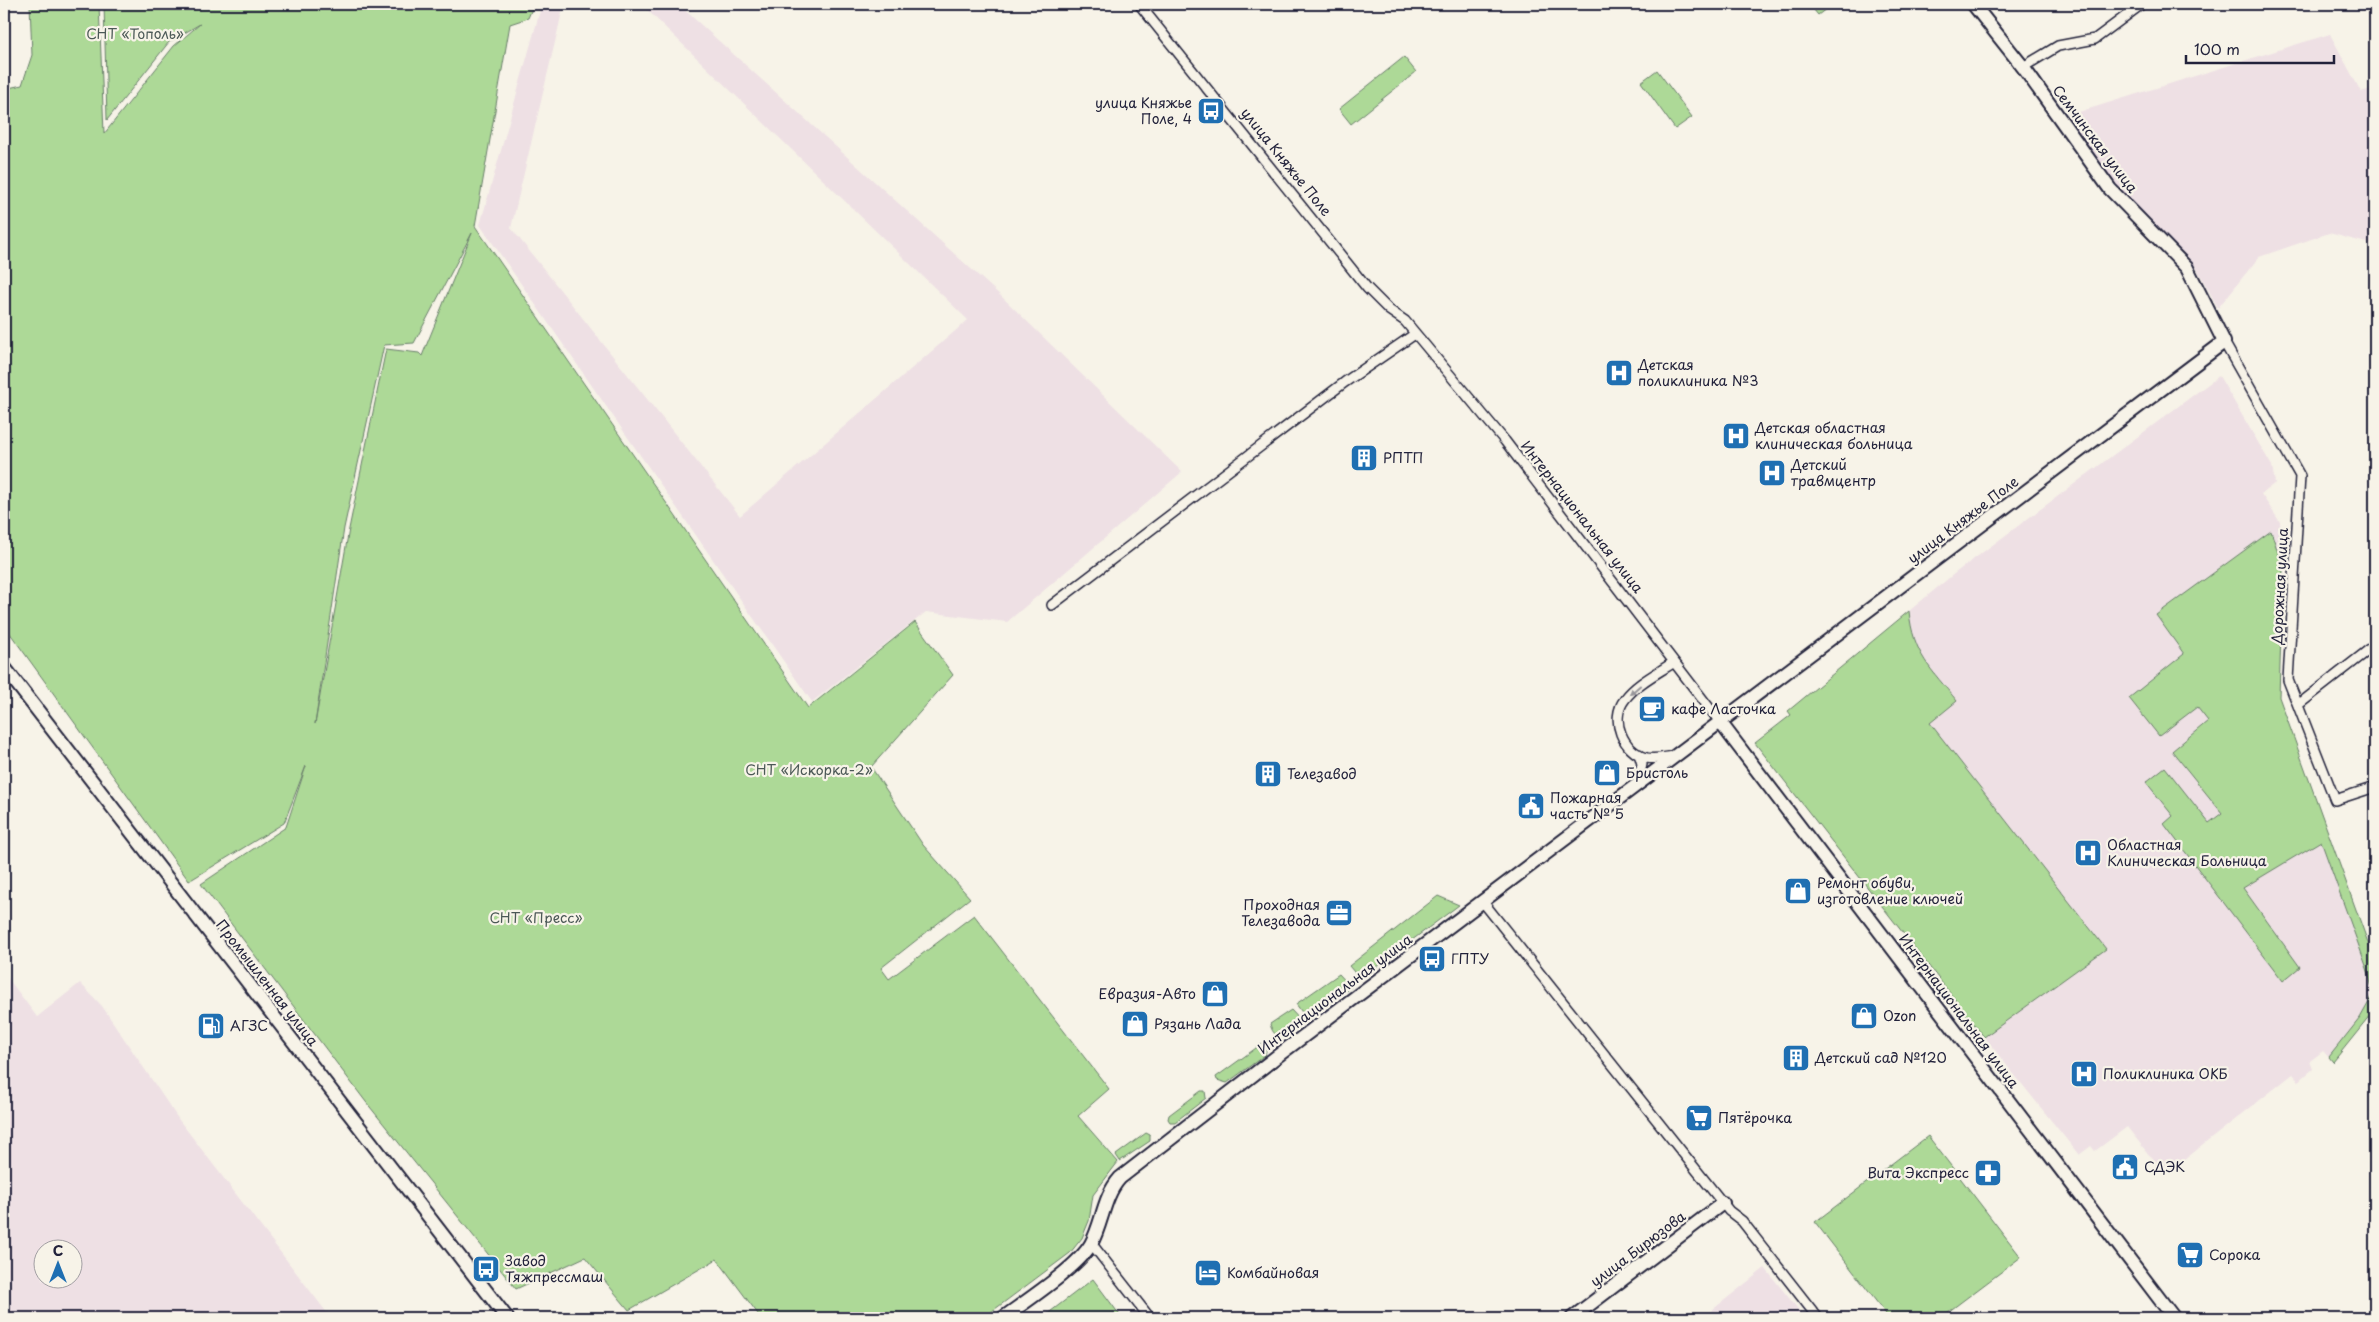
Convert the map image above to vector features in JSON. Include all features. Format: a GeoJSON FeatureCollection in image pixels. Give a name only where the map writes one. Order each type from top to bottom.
{"type":"FeatureCollection","features":[{"type":"Feature","properties":{"kind":"street","name":"улица Княжье Поле"},"geometry":{"type":"LineString","coordinates":[[1139,4],[1367,288],[1389,310],[1405,321],[1415,334]]}},
{"type":"Feature","properties":{"kind":"street","name":"Семчинская улица"},"geometry":{"type":"LineString","coordinates":[[1973,4],[2023,67],[2110,189],[2186,268],[2224,342]]}},
{"type":"Feature","properties":{"kind":"street"},"geometry":{"type":"LineString","coordinates":[[2023,67],[2058,46],[2095,39],[2142,4]]}},
{"type":"Feature","properties":{"kind":"street"},"geometry":{"type":"LineString","coordinates":[[1052,605],[1345,382],[1415,334]]}},
{"type":"Feature","properties":{"kind":"street","name":"Интернациональная улица"},"geometry":{"type":"LineString","coordinates":[[1415,334],[1505,441],[2174,1318]]}},
{"type":"Feature","properties":{"kind":"street","name":"улица Княжье Поле"},"geometry":{"type":"LineString","coordinates":[[1720,722],[2224,342]]}},
{"type":"Feature","properties":{"kind":"street","name":"Дорожная улица"},"geometry":{"type":"LineString","coordinates":[[2224,342],[2300,476],[2288,680],[2335,800],[2375,787]]}},
{"type":"Feature","properties":{"kind":"street"},"geometry":{"type":"LineString","coordinates":[[2298,705],[2375,645]]}},
{"type":"Feature","properties":{"kind":"street"},"geometry":{"type":"LineString","coordinates":[[1674,662],[1638,686],[1624,700],[1620,707],[1619,723],[1625,743],[1639,754],[1657,758],[1676,756]]}},
{"type":"Feature","properties":{"kind":"street","name":"Промышленная улица"},"geometry":{"type":"LineString","coordinates":[[4,667],[507,1318]]}},
{"type":"Feature","properties":{"kind":"street","name":"Интернациональная улица"},"geometry":{"type":"LineString","coordinates":[[1003,1318],[1077,1261],[1091,1243],[1108,1195],[1120,1178],[1272,1060],[1720,722]]}},
{"type":"Feature","properties":{"kind":"street"},"geometry":{"type":"LineString","coordinates":[[1638,784],[1642,764],[1639,754]]}},
{"type":"Feature","properties":{"kind":"street"},"geometry":{"type":"LineString","coordinates":[[1483,902],[1723,1203],[1742,1221],[1818,1318]]}},
{"type":"Feature","properties":{"kind":"street","name":"улица Бирюзова"},"geometry":{"type":"LineString","coordinates":[[1572,1318],[1723,1203]]}},
{"type":"Feature","properties":{"kind":"street"},"geometry":{"type":"LineString","coordinates":[[1091,1243],[1150,1318]]}},
{"type":"Feature","properties":{"kind":"shaded area"},"geometry":{"type":"Polygon","coordinates":[[[542,4],[564,4],[511,228],[740,516],[968,320],[641,4],[678,4],[1001,296],[1182,472],[1007,622],[926,612],[812,702],[480,225],[542,4]]]}},
{"type":"Feature","properties":{"kind":"shaded area"},"geometry":{"type":"Polygon","coordinates":[[[2330,34],[2361,92],[2375,88],[2375,257],[2370,244],[2329,233],[2259,257],[2218,308],[2196,267],[2121,192],[2066,116],[2330,34]]]}},
{"type":"Feature","properties":{"kind":"shaded area","name":"Областная Клиническая Больница"},"geometry":{"type":"Polygon","coordinates":[[[2219,376],[2272,466],[2275,483],[2261,494],[2280,522],[2283,568],[2279,697],[2375,962],[2375,1010],[2333,1062],[2323,1051],[2310,1061],[2313,1069],[2299,1081],[2293,1074],[2165,1175],[2127,1127],[2095,1151],[2091,1146],[2079,1155],[1984,1037],[1755,743],[1791,715],[1788,711],[1955,573],[2219,376]]]}},
{"type":"Feature","properties":{"kind":"shaded area"},"geometry":{"type":"Polygon","coordinates":[[[4,973],[37,1017],[80,983],[102,1006],[179,1120],[331,1318],[4,1318],[4,973]]]}},
{"type":"Feature","properties":{"kind":"shaded area"},"geometry":{"type":"Polygon","coordinates":[[[1765,1268],[1805,1318],[1702,1318],[1765,1268]]]}},
{"type":"Feature","properties":{"kind":"green space"},"geometry":{"type":"Polygon","coordinates":[[[30,4],[99,4],[104,134],[174,46],[200,24],[169,42],[107,120],[104,4],[534,4],[528,18],[510,24],[475,226],[808,708],[915,622],[953,675],[871,767],[923,845],[970,898],[881,968],[889,979],[974,915],[1109,1089],[1078,1116],[1118,1162],[1093,1195],[1089,1221],[1082,1238],[1070,1253],[983,1318],[761,1318],[717,1259],[629,1310],[585,1257],[516,1289],[366,1102],[201,884],[286,827],[306,766],[284,823],[189,881],[4,625],[4,89],[22,85],[32,55],[30,4]],[[472,233],[414,343],[384,345],[344,528],[315,724],[349,529],[386,349],[419,353],[422,356],[472,233]]]}},
{"type":"Feature","properties":{"kind":"green space"},"geometry":{"type":"Polygon","coordinates":[[[1809,4],[1829,4],[1830,6],[1818,15],[1809,4]]]}},
{"type":"Feature","properties":{"kind":"green space"},"geometry":{"type":"Polygon","coordinates":[[[1404,57],[1416,72],[1351,124],[1339,109],[1404,57]]]}},
{"type":"Feature","properties":{"kind":"green space"},"geometry":{"type":"Polygon","coordinates":[[[1657,70],[1692,117],[1675,129],[1641,82],[1657,70]]]}},
{"type":"Feature","properties":{"kind":"green space"},"geometry":{"type":"Polygon","coordinates":[[[2271,531],[2283,568],[2279,697],[2375,962],[2375,1010],[2333,1062],[2329,1057],[2360,1018],[2373,995],[2369,974],[2321,841],[2243,888],[2300,967],[2283,981],[2164,824],[2173,816],[2146,782],[2165,767],[2209,823],[2222,813],[2172,751],[2208,721],[2197,707],[2159,736],[2129,698],[2184,654],[2156,615],[2271,531]]]}},
{"type":"Feature","properties":{"kind":"green space"},"geometry":{"type":"Polygon","coordinates":[[[1909,611],[1911,626],[1919,650],[1931,670],[1957,701],[1930,723],[2106,949],[1984,1037],[1755,743],[1791,715],[1788,711],[1909,611]]]}},
{"type":"Feature","properties":{"kind":"green space"},"geometry":{"type":"Polygon","coordinates":[[[1438,896],[1459,905],[1360,979],[1349,966],[1438,896]]]}},
{"type":"Feature","properties":{"kind":"green space"},"geometry":{"type":"Polygon","coordinates":[[[1339,974],[1351,987],[1307,1019],[1296,1004],[1339,974]]]}},
{"type":"Feature","properties":{"kind":"green space"},"geometry":{"type":"Polygon","coordinates":[[[1291,1010],[1303,1023],[1282,1038],[1277,1036],[1270,1024],[1291,1010]]]}},
{"type":"Feature","properties":{"kind":"green space"},"geometry":{"type":"Polygon","coordinates":[[[1263,1043],[1267,1046],[1265,1055],[1227,1083],[1217,1080],[1216,1077],[1263,1043]]]}},
{"type":"Feature","properties":{"kind":"green space"},"geometry":{"type":"Polygon","coordinates":[[[1201,1091],[1205,1091],[1206,1098],[1175,1122],[1170,1122],[1168,1119],[1169,1115],[1201,1091]]]}},
{"type":"Feature","properties":{"kind":"green space"},"geometry":{"type":"Polygon","coordinates":[[[1146,1133],[1150,1135],[1150,1141],[1120,1161],[1116,1155],[1146,1133]]]}},
{"type":"Feature","properties":{"kind":"green space"},"geometry":{"type":"Polygon","coordinates":[[[1928,1136],[2021,1257],[1940,1318],[1889,1318],[1815,1222],[1928,1136]]]}},
{"type":"Feature","properties":{"kind":"green space"},"geometry":{"type":"Polygon","coordinates":[[[1093,1279],[1122,1318],[1042,1318],[1093,1279]]]}},
{"type":"Feature","properties":{"kind":"place","name":"улица Княжье Поле, 4"},"geometry":{"type":"Point","coordinates":[1211,111]}},
{"type":"Feature","properties":{"kind":"place","name":"Детская поликлиника №3"},"geometry":{"type":"Point","coordinates":[1619,373]}},
{"type":"Feature","properties":{"kind":"place","name":"Детская областная клиническая больница"},"geometry":{"type":"Point","coordinates":[1736,436]}},
{"type":"Feature","properties":{"kind":"place","name":"РПТП"},"geometry":{"type":"Point","coordinates":[1364,458]}},
{"type":"Feature","properties":{"kind":"place","name":"Детский травмцентр"},"geometry":{"type":"Point","coordinates":[1772,473]}},
{"type":"Feature","properties":{"kind":"place","name":"кафе Ласточка"},"geometry":{"type":"Point","coordinates":[1652,709]}},
{"type":"Feature","properties":{"kind":"place","name":"Бристоль"},"geometry":{"type":"Point","coordinates":[1607,773]}},
{"type":"Feature","properties":{"kind":"place","name":"Телезавод"},"geometry":{"type":"Point","coordinates":[1268,774]}},
{"type":"Feature","properties":{"kind":"place","name":"Пожарная часть № 5"},"geometry":{"type":"Point","coordinates":[1531,806]}},
{"type":"Feature","properties":{"kind":"place","name":"Областная Клиническая Больница"},"geometry":{"type":"Point","coordinates":[2088,853]}},
{"type":"Feature","properties":{"kind":"place","name":"Ремонт обуви, изготовление ключей"},"geometry":{"type":"Point","coordinates":[1798,891]}},
{"type":"Feature","properties":{"kind":"place","name":"Проходная Телезавода"},"geometry":{"type":"Point","coordinates":[1339,913]}},
{"type":"Feature","properties":{"kind":"place","name":"ГПТУ"},"geometry":{"type":"Point","coordinates":[1432,959]}},
{"type":"Feature","properties":{"kind":"place","name":"Евразия-Авто"},"geometry":{"type":"Point","coordinates":[1215,994]}},
{"type":"Feature","properties":{"kind":"place","name":"Ozon"},"geometry":{"type":"Point","coordinates":[1864,1016]}},
{"type":"Feature","properties":{"kind":"place","name":"Рязань Лада"},"geometry":{"type":"Point","coordinates":[1135,1024]}},
{"type":"Feature","properties":{"kind":"place","name":"АГЗС"},"geometry":{"type":"Point","coordinates":[211,1026]}},
{"type":"Feature","properties":{"kind":"place","name":"Детский сад №120"},"geometry":{"type":"Point","coordinates":[1796,1058]}},
{"type":"Feature","properties":{"kind":"place","name":"Поликлиника ОКБ"},"geometry":{"type":"Point","coordinates":[2084,1074]}},
{"type":"Feature","properties":{"kind":"place","name":"Пятёрочка"},"geometry":{"type":"Point","coordinates":[1699,1118]}},
{"type":"Feature","properties":{"kind":"place","name":"СДЭК"},"geometry":{"type":"Point","coordinates":[2125,1167]}},
{"type":"Feature","properties":{"kind":"place","name":"Вита Экспресс"},"geometry":{"type":"Point","coordinates":[1988,1173]}},
{"type":"Feature","properties":{"kind":"place","name":"Сорока"},"geometry":{"type":"Point","coordinates":[2190,1255]}},
{"type":"Feature","properties":{"kind":"place","name":"Завод Тяжпрессмаш"},"geometry":{"type":"Point","coordinates":[486,1269]}},
{"type":"Feature","properties":{"kind":"place","name":"Комбайновая"},"geometry":{"type":"Point","coordinates":[1208,1273]}},
{"type":"Feature","properties":{"kind":"park label","name":"СНТ «Тополь»"},"geometry":{"type":"Point","coordinates":[135,34]}},
{"type":"Feature","properties":{"kind":"park label","name":"СНТ «Искорка-2»"},"geometry":{"type":"Point","coordinates":[809,770]}},
{"type":"Feature","properties":{"kind":"park label","name":"СНТ «Пресс»"},"geometry":{"type":"Point","coordinates":[536,918]}}]}
